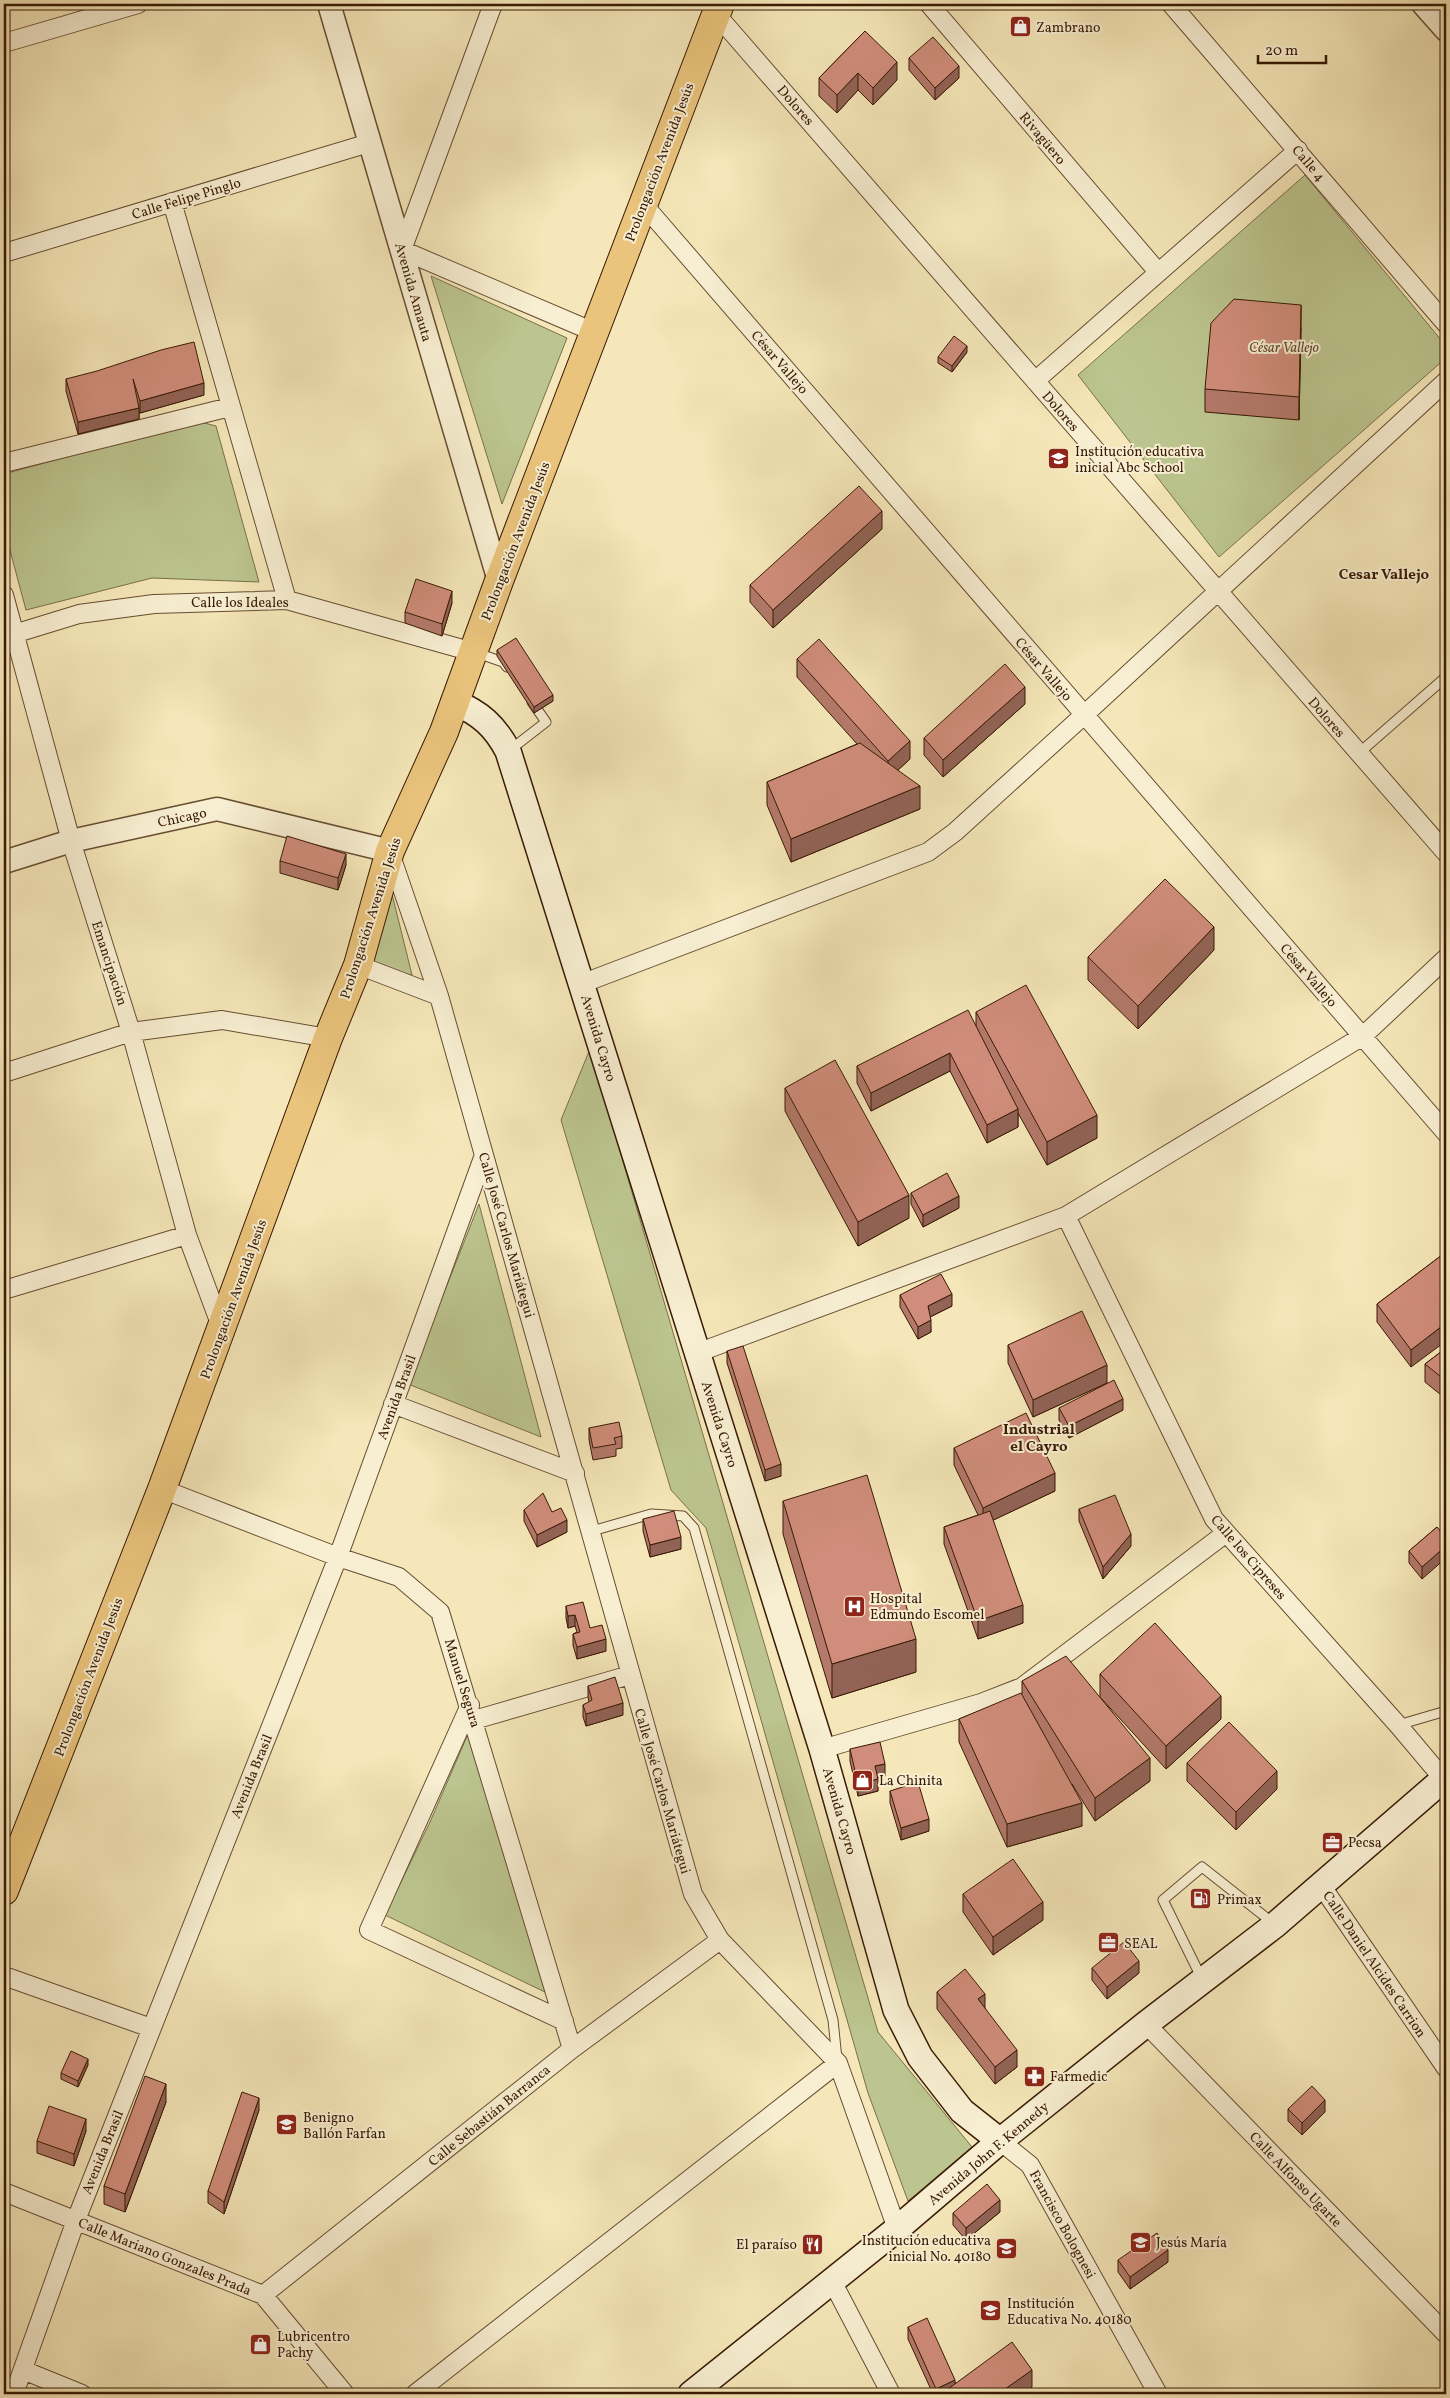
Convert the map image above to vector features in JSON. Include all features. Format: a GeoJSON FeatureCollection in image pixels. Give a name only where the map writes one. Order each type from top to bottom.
{"type":"FeatureCollection","features":[{"type":"Feature","properties":{"kind":"main road","name":"Prolongación Avenida Jesús"},"geometry":{"type":"LineString","coordinates":[[4,1891],[162,1489],[328,1038],[358,965],[390,851],[444,732],[499,581],[718,9]]}},
{"type":"Feature","properties":{"kind":"main road","name":"Avenida Cayro"},"geometry":{"type":"LineString","coordinates":[[454,702],[474,711],[486,720],[500,735],[508,751],[822,1749],[896,2010],[920,2057],[956,2103],[1000,2141]]}},
{"type":"Feature","properties":{"kind":"main road","name":"Avenida John F. Kennedy"},"geometry":{"type":"LineString","coordinates":[[691,2394],[896,2229],[1000,2141],[1146,2024],[1275,1925],[1445,1780]]}},
{"type":"Feature","properties":{"kind":"street"},"geometry":{"type":"LineString","coordinates":[[4,43],[138,4]]}},
{"type":"Feature","properties":{"kind":"street","name":"Avenida Amauta"},"geometry":{"type":"LineString","coordinates":[[329,4],[499,581]]}},
{"type":"Feature","properties":{"kind":"street"},"geometry":{"type":"LineString","coordinates":[[494,4],[402,250],[594,332]]}},
{"type":"Feature","properties":{"kind":"street","name":"Rivagüero"},"geometry":{"type":"LineString","coordinates":[[929,4],[1158,272]]}},
{"type":"Feature","properties":{"kind":"street","name":"Calle 4"},"geometry":{"type":"LineString","coordinates":[[1172,4],[1446,324]]}},
{"type":"Feature","properties":{"kind":"street"},"geometry":{"type":"LineString","coordinates":[[1423,4],[1446,30]]}},
{"type":"Feature","properties":{"kind":"street","name":"Dolores"},"geometry":{"type":"LineString","coordinates":[[718,9],[1035,381],[1446,853]]}},
{"type":"Feature","properties":{"kind":"street","name":"Calle Felipe Pinglo"},"geometry":{"type":"LineString","coordinates":[[4,252],[369,143]]}},
{"type":"Feature","properties":{"kind":"street"},"geometry":{"type":"LineString","coordinates":[[1035,381],[1298,150]]}},
{"type":"Feature","properties":{"kind":"street"},"geometry":{"type":"LineString","coordinates":[[172,202],[230,407],[288,600]]}},
{"type":"Feature","properties":{"kind":"street","name":"César Vallejo"},"geometry":{"type":"LineString","coordinates":[[643,204],[1446,1133]]}},
{"type":"Feature","properties":{"kind":"street"},"geometry":{"type":"LineString","coordinates":[[581,984],[928,852],[954,832],[1084,715],[1446,381]]}},
{"type":"Feature","properties":{"kind":"street"},"geometry":{"type":"LineString","coordinates":[[4,463],[230,407]]}},
{"type":"Feature","properties":{"kind":"street","name":"Emancipación"},"geometry":{"type":"LineString","coordinates":[[4,595],[9,635],[131,1032],[187,1235],[222,1329]]}},
{"type":"Feature","properties":{"kind":"street","name":"Calle los Ideales"},"geometry":{"type":"LineString","coordinates":[[9,635],[79,614],[154,604],[288,600],[473,652]]}},
{"type":"Feature","properties":{"kind":"street","name":"Chicago"},"geometry":{"type":"LineString","coordinates":[[4,862],[71,841],[217,809],[390,851]]}},
{"type":"Feature","properties":{"kind":"street","name":"Calle José Carlos Mariátegui"},"geometry":{"type":"LineString","coordinates":[[390,851],[439,996],[592,1531],[630,1675],[693,1894],[720,1940],[838,2063]]}},
{"type":"Feature","properties":{"kind":"street"},"geometry":{"type":"LineString","coordinates":[[697,1353],[1066,1216],[1362,1036],[1446,958]]}},
{"type":"Feature","properties":{"kind":"street"},"geometry":{"type":"LineString","coordinates":[[358,965],[439,996]]}},
{"type":"Feature","properties":{"kind":"street"},"geometry":{"type":"LineString","coordinates":[[4,1073],[131,1032],[222,1020],[328,1038]]}},
{"type":"Feature","properties":{"kind":"street","name":"Avenida Brasil"},"geometry":{"type":"LineString","coordinates":[[14,2394],[76,2220],[338,1557],[484,1155]]}},
{"type":"Feature","properties":{"kind":"street","name":"Calle los Cipreses"},"geometry":{"type":"LineString","coordinates":[[1066,1216],[1214,1519],[1445,1780]]}},
{"type":"Feature","properties":{"kind":"street"},"geometry":{"type":"LineString","coordinates":[[6,1293],[187,1235]]}},
{"type":"Feature","properties":{"kind":"street"},"geometry":{"type":"LineString","coordinates":[[393,1404],[575,1473]]}},
{"type":"Feature","properties":{"kind":"street","name":"Manuel Segura"},"geometry":{"type":"LineString","coordinates":[[162,1489],[338,1557],[399,1577],[440,1612],[472,1712],[572,2049]]}},
{"type":"Feature","properties":{"kind":"street"},"geometry":{"type":"LineString","coordinates":[[822,1749],[981,1703],[1022,1687],[1226,1533]]}},
{"type":"Feature","properties":{"kind":"street"},"geometry":{"type":"LineString","coordinates":[[564,2021],[369,1930],[472,1712],[630,1675]]}},
{"type":"Feature","properties":{"kind":"street","name":"Calle Daniel Alcides Carrion"},"geometry":{"type":"LineString","coordinates":[[1321,1885],[1446,2068]]}},
{"type":"Feature","properties":{"kind":"street","name":"Calle Sebastián Barranca"},"geometry":{"type":"LineString","coordinates":[[263,2295],[572,2049],[720,1940]]}},
{"type":"Feature","properties":{"kind":"street"},"geometry":{"type":"LineString","coordinates":[[4,1976],[151,2028]]}},
{"type":"Feature","properties":{"kind":"street","name":"Calle Alfonso Ugarte"},"geometry":{"type":"LineString","coordinates":[[1146,2024],[1446,2334]]}},
{"type":"Feature","properties":{"kind":"street"},"geometry":{"type":"LineString","coordinates":[[415,2394],[838,2063],[896,2229]]}},
{"type":"Feature","properties":{"kind":"street","name":"Francisco Bolognesi"},"geometry":{"type":"LineString","coordinates":[[1000,2141],[1030,2166],[1158,2394]]}},
{"type":"Feature","properties":{"kind":"street","name":"Calle Mariano Gonzales Prada"},"geometry":{"type":"LineString","coordinates":[[4,2192],[263,2295],[345,2394]]}},
{"type":"Feature","properties":{"kind":"street"},"geometry":{"type":"LineString","coordinates":[[832,2281],[891,2394]]}},
{"type":"Feature","properties":{"kind":"street"},"geometry":{"type":"LineString","coordinates":[[23,2370],[82,2394]]}},
{"type":"Feature","properties":{"kind":"lane"},"geometry":{"type":"LineString","coordinates":[[473,652],[503,662],[514,677]]}},
{"type":"Feature","properties":{"kind":"lane"},"geometry":{"type":"LineString","coordinates":[[1359,753],[1446,677]]}},
{"type":"Feature","properties":{"kind":"lane"},"geometry":{"type":"LineString","coordinates":[[508,751],[546,722],[525,692]]}},
{"type":"Feature","properties":{"kind":"lane"},"geometry":{"type":"LineString","coordinates":[[592,1531],[651,1514],[683,1516],[694,1528],[833,2020],[838,2063]]}},
{"type":"Feature","properties":{"kind":"lane"},"geometry":{"type":"LineString","coordinates":[[1398,1725],[1446,1711]]}},
{"type":"Feature","properties":{"kind":"lane"},"geometry":{"type":"LineString","coordinates":[[1203,1981],[1163,1900],[1202,1867],[1275,1925]]}},
{"type":"Feature","properties":{"kind":"green space","name":"César Vallejo"},"geometry":{"type":"Polygon","coordinates":[[[1305,175],[1446,346],[1446,358],[1219,557],[1078,375],[1305,175]]]}},
{"type":"Feature","properties":{"kind":"green space"},"geometry":{"type":"Polygon","coordinates":[[[431,276],[567,338],[502,504],[431,276]]]}},
{"type":"Feature","properties":{"kind":"green space"},"geometry":{"type":"Polygon","coordinates":[[[197,421],[216,426],[259,582],[152,578],[26,610],[4,528],[4,474],[197,421]]]}},
{"type":"Feature","properties":{"kind":"green space"},"geometry":{"type":"Polygon","coordinates":[[[392,894],[412,975],[367,967],[392,894]]]}},
{"type":"Feature","properties":{"kind":"green space"},"geometry":{"type":"Polygon","coordinates":[[[590,1049],[878,2032],[972,2147],[908,2201],[868,2093],[706,1528],[671,1490],[561,1120],[590,1049]]]}},
{"type":"Feature","properties":{"kind":"green space"},"geometry":{"type":"Polygon","coordinates":[[[479,1204],[541,1437],[408,1384],[479,1204]]]}},
{"type":"Feature","properties":{"kind":"green space"},"geometry":{"type":"Polygon","coordinates":[[[468,1734],[549,1994],[385,1915],[430,1822],[468,1734]]]}},
{"type":"Feature","properties":{"kind":"building"},"geometry":{"type":"Polygon","coordinates":[[[865,31],[897,62],[873,88],[858,73],[837,95],[819,78],[865,31]]]}},
{"type":"Feature","properties":{"kind":"building"},"geometry":{"type":"Polygon","coordinates":[[[933,37],[959,66],[935,88],[909,58],[933,37]]]}},
{"type":"Feature","properties":{"kind":"building"},"geometry":{"type":"Polygon","coordinates":[[[1234,299],[1301,305],[1299,397],[1205,389],[1211,323],[1234,299]]]}},
{"type":"Feature","properties":{"kind":"building"},"geometry":{"type":"Polygon","coordinates":[[[954,336],[967,346],[952,366],[938,357],[954,336]]]}},
{"type":"Feature","properties":{"kind":"building"},"geometry":{"type":"Polygon","coordinates":[[[194,342],[204,383],[140,401],[133,379],[139,408],[78,422],[66,379],[194,342]]]}},
{"type":"Feature","properties":{"kind":"building"},"geometry":{"type":"Polygon","coordinates":[[[859,486],[882,511],[773,610],[750,585],[859,486]]]}},
{"type":"Feature","properties":{"kind":"building"},"geometry":{"type":"Polygon","coordinates":[[[416,579],[452,591],[442,624],[405,612],[416,579]]]}},
{"type":"Feature","properties":{"kind":"building"},"geometry":{"type":"Polygon","coordinates":[[[516,638],[553,695],[534,707],[497,650],[516,638]]]}},
{"type":"Feature","properties":{"kind":"building"},"geometry":{"type":"Polygon","coordinates":[[[819,639],[910,741],[888,761],[797,659],[819,639]]]}},
{"type":"Feature","properties":{"kind":"building"},"geometry":{"type":"Polygon","coordinates":[[[1005,664],[1025,687],[943,760],[924,738],[1005,664]]]}},
{"type":"Feature","properties":{"kind":"building"},"geometry":{"type":"Polygon","coordinates":[[[860,743],[920,786],[791,839],[767,782],[860,743]]]}},
{"type":"Feature","properties":{"kind":"building"},"geometry":{"type":"Polygon","coordinates":[[[287,836],[346,854],[338,878],[280,861],[287,836]]]}},
{"type":"Feature","properties":{"kind":"building"},"geometry":{"type":"Polygon","coordinates":[[[1165,879],[1214,927],[1138,1006],[1088,957],[1165,879]]]}},
{"type":"Feature","properties":{"kind":"building"},"geometry":{"type":"Polygon","coordinates":[[[1026,985],[1097,1115],[1047,1142],[976,1012],[1026,985]]]}},
{"type":"Feature","properties":{"kind":"building"},"geometry":{"type":"Polygon","coordinates":[[[968,1010],[1018,1109],[987,1125],[950,1053],[871,1093],[857,1066],[968,1010]]]}},
{"type":"Feature","properties":{"kind":"building"},"geometry":{"type":"Polygon","coordinates":[[[835,1060],[909,1195],[858,1222],[785,1088],[835,1060]]]}},
{"type":"Feature","properties":{"kind":"building"},"geometry":{"type":"Polygon","coordinates":[[[947,1173],[959,1196],[923,1215],[911,1193],[947,1173]]]}},
{"type":"Feature","properties":{"kind":"building"},"geometry":{"type":"Polygon","coordinates":[[[1446,1252],[1446,1323],[1411,1350],[1377,1304],[1446,1252]]]}},
{"type":"Feature","properties":{"kind":"building"},"geometry":{"type":"Polygon","coordinates":[[[941,1274],[952,1294],[928,1306],[931,1320],[918,1327],[900,1295],[941,1274]]]}},
{"type":"Feature","properties":{"kind":"building"},"geometry":{"type":"Polygon","coordinates":[[[1082,1311],[1107,1365],[1033,1400],[1008,1345],[1082,1311]]]}},
{"type":"Feature","properties":{"kind":"building"},"geometry":{"type":"Polygon","coordinates":[[[743,1346],[781,1464],[765,1470],[727,1351],[743,1346]]]}},
{"type":"Feature","properties":{"kind":"building"},"geometry":{"type":"Polygon","coordinates":[[[1446,1348],[1446,1381],[1425,1364],[1446,1348]]]}},
{"type":"Feature","properties":{"kind":"building"},"geometry":{"type":"Polygon","coordinates":[[[1114,1380],[1123,1399],[1069,1426],[1059,1408],[1114,1380]]]}},
{"type":"Feature","properties":{"kind":"building"},"geometry":{"type":"Polygon","coordinates":[[[1026,1413],[1055,1473],[983,1508],[954,1448],[1026,1413]]]}},
{"type":"Feature","properties":{"kind":"building"},"geometry":{"type":"Polygon","coordinates":[[[619,1422],[622,1436],[614,1438],[616,1444],[593,1448],[589,1428],[619,1422]]]}},
{"type":"Feature","properties":{"kind":"building","name":"Hospital Edmundo Escomel"},"geometry":{"type":"Polygon","coordinates":[[[867,1475],[916,1639],[832,1664],[783,1501],[867,1475]]]}},
{"type":"Feature","properties":{"kind":"building"},"geometry":{"type":"Polygon","coordinates":[[[543,1493],[552,1512],[561,1508],[567,1520],[537,1535],[524,1510],[543,1493]]]}},
{"type":"Feature","properties":{"kind":"building"},"geometry":{"type":"Polygon","coordinates":[[[1115,1495],[1131,1534],[1103,1567],[1079,1509],[1115,1495]]]}},
{"type":"Feature","properties":{"kind":"building"},"geometry":{"type":"Polygon","coordinates":[[[674,1511],[681,1537],[650,1545],[643,1519],[674,1511]]]}},
{"type":"Feature","properties":{"kind":"building"},"geometry":{"type":"Polygon","coordinates":[[[990,1511],[1023,1605],[978,1621],[944,1527],[990,1511]]]}},
{"type":"Feature","properties":{"kind":"building"},"geometry":{"type":"Polygon","coordinates":[[[1437,1527],[1446,1538],[1446,1546],[1422,1567],[1409,1551],[1437,1527]]]}},
{"type":"Feature","properties":{"kind":"building"},"geometry":{"type":"Polygon","coordinates":[[[583,1602],[590,1628],[602,1625],[606,1639],[577,1647],[573,1634],[580,1632],[575,1615],[568,1616],[566,1606],[583,1602]]]}},
{"type":"Feature","properties":{"kind":"building"},"geometry":{"type":"Polygon","coordinates":[[[1155,1623],[1221,1696],[1166,1746],[1100,1674],[1155,1623]]]}},
{"type":"Feature","properties":{"kind":"building"},"geometry":{"type":"Polygon","coordinates":[[[1066,1656],[1150,1758],[1095,1798],[1022,1681],[1066,1656]]]}},
{"type":"Feature","properties":{"kind":"building"},"geometry":{"type":"Polygon","coordinates":[[[615,1677],[623,1703],[586,1714],[583,1705],[592,1700],[588,1686],[615,1677]]]}},
{"type":"Feature","properties":{"kind":"building"},"geometry":{"type":"Polygon","coordinates":[[[1021,1693],[1082,1803],[1007,1824],[959,1719],[1021,1693]]]}},
{"type":"Feature","properties":{"kind":"building"},"geometry":{"type":"Polygon","coordinates":[[[1229,1722],[1277,1771],[1236,1812],[1187,1763],[1229,1722]]]}},
{"type":"Feature","properties":{"kind":"building"},"geometry":{"type":"Polygon","coordinates":[[[880,1742],[885,1764],[875,1766],[878,1779],[858,1784],[850,1749],[880,1742]]]}},
{"type":"Feature","properties":{"kind":"building"},"geometry":{"type":"Polygon","coordinates":[[[918,1782],[929,1819],[901,1828],[890,1791],[918,1782]]]}},
{"type":"Feature","properties":{"kind":"building"},"geometry":{"type":"Polygon","coordinates":[[[1013,1859],[1043,1902],[993,1937],[963,1894],[1013,1859]]]}},
{"type":"Feature","properties":{"kind":"building"},"geometry":{"type":"Polygon","coordinates":[[[1124,1942],[1139,1961],[1107,1987],[1092,1968],[1124,1942]]]}},
{"type":"Feature","properties":{"kind":"building"},"geometry":{"type":"Polygon","coordinates":[[[965,1969],[985,1994],[978,1999],[1017,2050],[995,2067],[937,1992],[965,1969]]]}},
{"type":"Feature","properties":{"kind":"building"},"geometry":{"type":"Polygon","coordinates":[[[71,2051],[88,2059],[78,2081],[61,2073],[71,2051]]]}},
{"type":"Feature","properties":{"kind":"building"},"geometry":{"type":"Polygon","coordinates":[[[145,2076],[166,2084],[125,2194],[104,2186],[145,2076]]]}},
{"type":"Feature","properties":{"kind":"building"},"geometry":{"type":"Polygon","coordinates":[[[1312,2086],[1325,2100],[1302,2123],[1288,2109],[1312,2086]]]}},
{"type":"Feature","properties":{"kind":"building"},"geometry":{"type":"Polygon","coordinates":[[[242,2092],[259,2098],[224,2202],[208,2191],[242,2092]]]}},
{"type":"Feature","properties":{"kind":"building"},"geometry":{"type":"Polygon","coordinates":[[[49,2106],[86,2119],[74,2154],[37,2141],[49,2106]]]}},
{"type":"Feature","properties":{"kind":"building"},"geometry":{"type":"Polygon","coordinates":[[[987,2184],[1000,2200],[966,2228],[953,2213],[987,2184]]]}},
{"type":"Feature","properties":{"kind":"building"},"geometry":{"type":"Polygon","coordinates":[[[1157,2233],[1168,2250],[1130,2277],[1118,2260],[1157,2233]]]}},
{"type":"Feature","properties":{"kind":"building"},"geometry":{"type":"Polygon","coordinates":[[[927,2318],[955,2380],[936,2389],[908,2327],[927,2318]]]}},
{"type":"Feature","properties":{"kind":"building"},"geometry":{"type":"Polygon","coordinates":[[[1012,2342],[1032,2370],[998,2394],[945,2394],[944,2392],[1012,2342]]]}},
{"type":"Feature","properties":{"kind":"place","name":"Zambrano"},"geometry":{"type":"Point","coordinates":[1020,27]}},
{"type":"Feature","properties":{"kind":"place","name":"Institución educativa inicial Abc School"},"geometry":{"type":"Point","coordinates":[1059,459]}},
{"type":"Feature","properties":{"kind":"place","name":"Hospital Edmundo Escomel"},"geometry":{"type":"Point","coordinates":[854,1606]}},
{"type":"Feature","properties":{"kind":"place","name":"La Chinita"},"geometry":{"type":"Point","coordinates":[863,1780]}},
{"type":"Feature","properties":{"kind":"place","name":"Pecsa"},"geometry":{"type":"Point","coordinates":[1332,1842]}},
{"type":"Feature","properties":{"kind":"place","name":"Primax"},"geometry":{"type":"Point","coordinates":[1201,1899]}},
{"type":"Feature","properties":{"kind":"place","name":"SEAL"},"geometry":{"type":"Point","coordinates":[1108,1943]}},
{"type":"Feature","properties":{"kind":"place","name":"Farmedic"},"geometry":{"type":"Point","coordinates":[1034,2076]}},
{"type":"Feature","properties":{"kind":"place","name":"Benigno Ballón Farfan"},"geometry":{"type":"Point","coordinates":[287,2125]}},
{"type":"Feature","properties":{"kind":"place","name":"Jesús María"},"geometry":{"type":"Point","coordinates":[1140,2242]}},
{"type":"Feature","properties":{"kind":"place","name":"El paraíso"},"geometry":{"type":"Point","coordinates":[813,2244]}},
{"type":"Feature","properties":{"kind":"place","name":"Institución educativa inicial No. 40180"},"geometry":{"type":"Point","coordinates":[1007,2248]}},
{"type":"Feature","properties":{"kind":"place","name":"Institución Educativa No. 40180"},"geometry":{"type":"Point","coordinates":[991,2311]}},
{"type":"Feature","properties":{"kind":"place","name":"Lubricentro Pachy"},"geometry":{"type":"Point","coordinates":[261,2344]}},
{"type":"Feature","properties":{"kind":"district","name":"Cesar Vallejo"},"geometry":{"type":"Point","coordinates":[1384,574]}},
{"type":"Feature","properties":{"kind":"district","name":"Industrial el Cayro"},"geometry":{"type":"Point","coordinates":[1039,1438]}}]}
